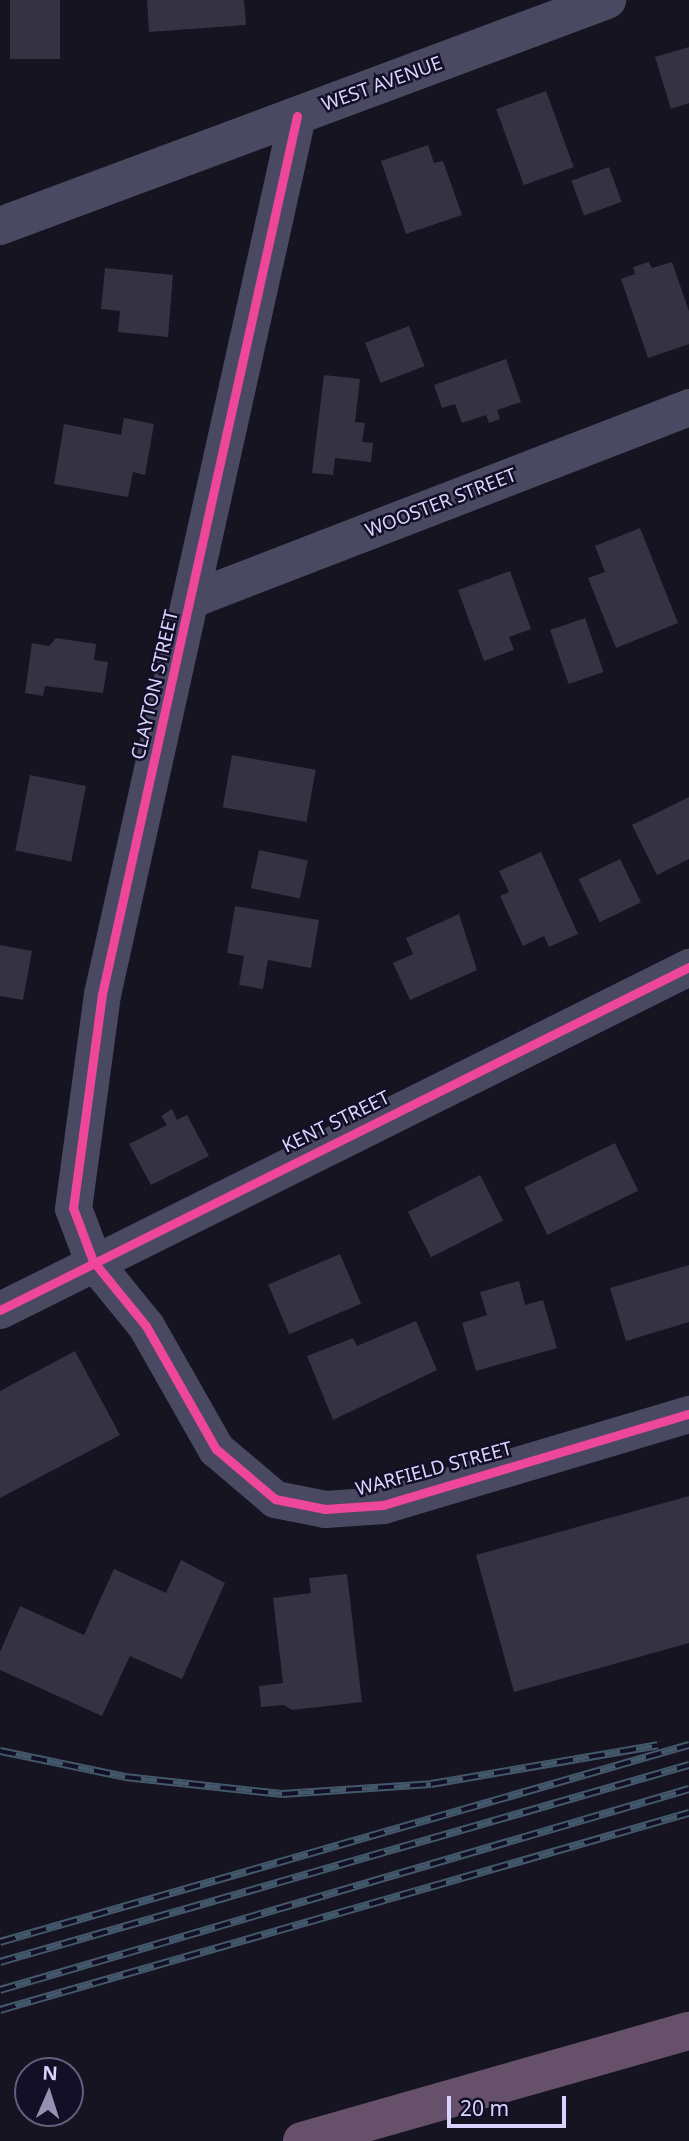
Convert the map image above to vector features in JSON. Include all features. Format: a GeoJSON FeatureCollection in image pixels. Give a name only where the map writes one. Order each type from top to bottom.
{"type":"FeatureCollection","features":[{"type":"Feature","properties":{"kind":"highway"},"geometry":{"type":"LineString","coordinates":[[302,2141],[689,2031]]}},
{"type":"Feature","properties":{"kind":"street","name":"WEST AVENUE"},"geometry":{"type":"LineString","coordinates":[[0,226],[607,0]]}},
{"type":"Feature","properties":{"kind":"street","name":"CLAYTON STREET"},"geometry":{"type":"LineString","coordinates":[[93,1261],[73,1208],[85,1102],[102,993],[192,599],[297,116]]}},
{"type":"Feature","properties":{"kind":"street","name":"WOOSTER STREET"},"geometry":{"type":"LineString","coordinates":[[192,599],[689,407]]}},
{"type":"Feature","properties":{"kind":"street","name":"KENT STREET"},"geometry":{"type":"LineString","coordinates":[[0,1310],[93,1261],[689,967]]}},
{"type":"Feature","properties":{"kind":"street","name":"WARFIELD STREET"},"geometry":{"type":"LineString","coordinates":[[93,1261],[146,1326],[216,1449],[257,1489],[299,1507],[383,1505],[689,1414]]}},
{"type":"Feature","properties":{"kind":"building"},"geometry":{"type":"Polygon","coordinates":[[[10,0],[60,0],[60,59],[10,59],[10,0]]]}},
{"type":"Feature","properties":{"kind":"building"},"geometry":{"type":"Polygon","coordinates":[[[147,0],[244,0],[246,25],[149,32],[147,0]]]}},
{"type":"Feature","properties":{"kind":"building"},"geometry":{"type":"Polygon","coordinates":[[[689,47],[689,103],[671,109],[655,57],[689,47]]]}},
{"type":"Feature","properties":{"kind":"building"},"geometry":{"type":"Polygon","coordinates":[[[546,91],[574,167],[524,185],[496,109],[546,91]]]}},
{"type":"Feature","properties":{"kind":"building"},"geometry":{"type":"Polygon","coordinates":[[[428,145],[434,163],[443,161],[462,215],[406,234],[381,161],[428,145]]]}},
{"type":"Feature","properties":{"kind":"building"},"geometry":{"type":"Polygon","coordinates":[[[609,167],[622,202],[584,215],[571,181],[609,167]]]}},
{"type":"Feature","properties":{"kind":"building"},"geometry":{"type":"Polygon","coordinates":[[[649,262],[652,268],[672,262],[689,311],[689,344],[648,358],[621,279],[635,274],[633,267],[649,262]]]}},
{"type":"Feature","properties":{"kind":"building"},"geometry":{"type":"Polygon","coordinates":[[[105,268],[173,275],[168,337],[118,332],[120,311],[101,309],[105,268]]]}},
{"type":"Feature","properties":{"kind":"building"},"geometry":{"type":"Polygon","coordinates":[[[409,326],[424,366],[381,383],[365,343],[409,326]]]}},
{"type":"Feature","properties":{"kind":"building"},"geometry":{"type":"Polygon","coordinates":[[[506,359],[521,402],[497,410],[500,419],[489,423],[486,415],[462,423],[455,404],[442,408],[434,385],[506,359]]]}},
{"type":"Feature","properties":{"kind":"building"},"geometry":{"type":"Polygon","coordinates":[[[324,375],[360,379],[355,422],[365,423],[362,442],[373,443],[371,462],[335,458],[333,475],[312,473],[324,375]]]}},
{"type":"Feature","properties":{"kind":"building"},"geometry":{"type":"Polygon","coordinates":[[[124,418],[154,424],[145,475],[133,472],[128,497],[54,484],[64,424],[121,435],[124,418]]]}},
{"type":"Feature","properties":{"kind":"building"},"geometry":{"type":"Polygon","coordinates":[[[640,528],[678,623],[616,648],[588,578],[605,572],[595,546],[640,528]]]}},
{"type":"Feature","properties":{"kind":"building"},"geometry":{"type":"Polygon","coordinates":[[[510,571],[531,629],[509,637],[514,650],[484,661],[458,590],[510,571]]]}},
{"type":"Feature","properties":{"kind":"building"},"geometry":{"type":"Polygon","coordinates":[[[585,618],[604,672],[569,684],[550,630],[585,618]]]}},
{"type":"Feature","properties":{"kind":"building"},"geometry":{"type":"Polygon","coordinates":[[[56,638],[96,644],[94,660],[108,662],[103,693],[45,686],[43,696],[25,693],[32,643],[49,646],[56,638]]]}},
{"type":"Feature","properties":{"kind":"building"},"geometry":{"type":"Polygon","coordinates":[[[232,755],[316,770],[307,822],[223,807],[232,755]]]}},
{"type":"Feature","properties":{"kind":"building"},"geometry":{"type":"Polygon","coordinates":[[[30,775],[86,786],[71,861],[15,851],[30,775]]]}},
{"type":"Feature","properties":{"kind":"building"},"geometry":{"type":"Polygon","coordinates":[[[689,797],[689,859],[657,875],[632,825],[689,797]]]}},
{"type":"Feature","properties":{"kind":"building"},"geometry":{"type":"Polygon","coordinates":[[[259,850],[308,860],[300,899],[251,888],[259,850]]]}},
{"type":"Feature","properties":{"kind":"building"},"geometry":{"type":"Polygon","coordinates":[[[541,852],[578,934],[549,947],[544,936],[523,946],[500,896],[509,892],[499,871],[541,852]]]}},
{"type":"Feature","properties":{"kind":"building"},"geometry":{"type":"Polygon","coordinates":[[[620,859],[641,902],[600,922],[579,879],[620,859]]]}},
{"type":"Feature","properties":{"kind":"building"},"geometry":{"type":"Polygon","coordinates":[[[235,906],[319,920],[311,968],[268,960],[263,989],[239,985],[244,956],[227,953],[235,906]]]}},
{"type":"Feature","properties":{"kind":"building"},"geometry":{"type":"Polygon","coordinates":[[[459,914],[477,970],[410,1000],[393,963],[413,954],[406,938],[459,914]]]}},
{"type":"Feature","properties":{"kind":"building"},"geometry":{"type":"Polygon","coordinates":[[[0,945],[32,951],[23,1000],[0,996],[0,945]]]}},
{"type":"Feature","properties":{"kind":"building"},"geometry":{"type":"Polygon","coordinates":[[[172,1109],[177,1120],[187,1115],[209,1156],[151,1185],[129,1144],[167,1125],[161,1116],[172,1109]]]}},
{"type":"Feature","properties":{"kind":"building"},"geometry":{"type":"Polygon","coordinates":[[[615,1143],[638,1191],[547,1235],[524,1187],[615,1143]]]}},
{"type":"Feature","properties":{"kind":"building"},"geometry":{"type":"Polygon","coordinates":[[[480,1175],[503,1220],[431,1257],[408,1212],[480,1175]]]}},
{"type":"Feature","properties":{"kind":"building"},"geometry":{"type":"Polygon","coordinates":[[[340,1254],[361,1304],[289,1334],[268,1284],[340,1254]]]}},
{"type":"Feature","properties":{"kind":"building"},"geometry":{"type":"Polygon","coordinates":[[[689,1265],[689,1322],[626,1341],[610,1288],[689,1265]]]}},
{"type":"Feature","properties":{"kind":"building"},"geometry":{"type":"Polygon","coordinates":[[[519,1281],[525,1305],[543,1300],[557,1348],[476,1371],[462,1323],[487,1315],[480,1292],[519,1281]]]}},
{"type":"Feature","properties":{"kind":"building"},"geometry":{"type":"Polygon","coordinates":[[[416,1321],[437,1370],[333,1420],[307,1356],[353,1338],[357,1346],[416,1321]]]}},
{"type":"Feature","properties":{"kind":"building"},"geometry":{"type":"Polygon","coordinates":[[[75,1351],[120,1435],[0,1498],[0,1391],[75,1351]]]}},
{"type":"Feature","properties":{"kind":"building"},"geometry":{"type":"Polygon","coordinates":[[[689,1496],[689,1643],[514,1692],[476,1555],[689,1496]]]}},
{"type":"Feature","properties":{"kind":"building"},"geometry":{"type":"Polygon","coordinates":[[[181,1560],[225,1583],[182,1679],[130,1656],[102,1716],[0,1670],[0,1652],[20,1606],[84,1635],[114,1569],[166,1593],[181,1560]]]}},
{"type":"Feature","properties":{"kind":"building"},"geometry":{"type":"Polygon","coordinates":[[[347,1574],[362,1702],[292,1710],[284,1705],[261,1707],[259,1686],[283,1683],[273,1598],[311,1593],[309,1578],[347,1574]]]}},
{"type":"Feature","properties":{"kind":"railway"},"geometry":{"type":"LineString","coordinates":[[0,1751],[125,1777],[282,1794],[431,1784],[658,1745]]}},
{"type":"Feature","properties":{"kind":"railway"},"geometry":{"type":"LineString","coordinates":[[0,1942],[689,1745]]}},
{"type":"Feature","properties":{"kind":"railway"},"geometry":{"type":"LineString","coordinates":[[0,1962],[689,1765]]}},
{"type":"Feature","properties":{"kind":"railway"},"geometry":{"type":"LineString","coordinates":[[0,1990],[689,1789]]}},
{"type":"Feature","properties":{"kind":"railway"},"geometry":{"type":"LineString","coordinates":[[0,2010],[689,1813]]}},
{"type":"Feature","properties":{"kind":"cycle path"},"geometry":{"type":"LineString","coordinates":[[297,116],[102,994],[73,1208],[93,1261],[146,1326],[216,1449],[275,1499],[325,1509],[383,1505],[689,1414]]}},
{"type":"Feature","properties":{"kind":"cycle path"},"geometry":{"type":"LineString","coordinates":[[0,1310],[689,967]]}}]}
